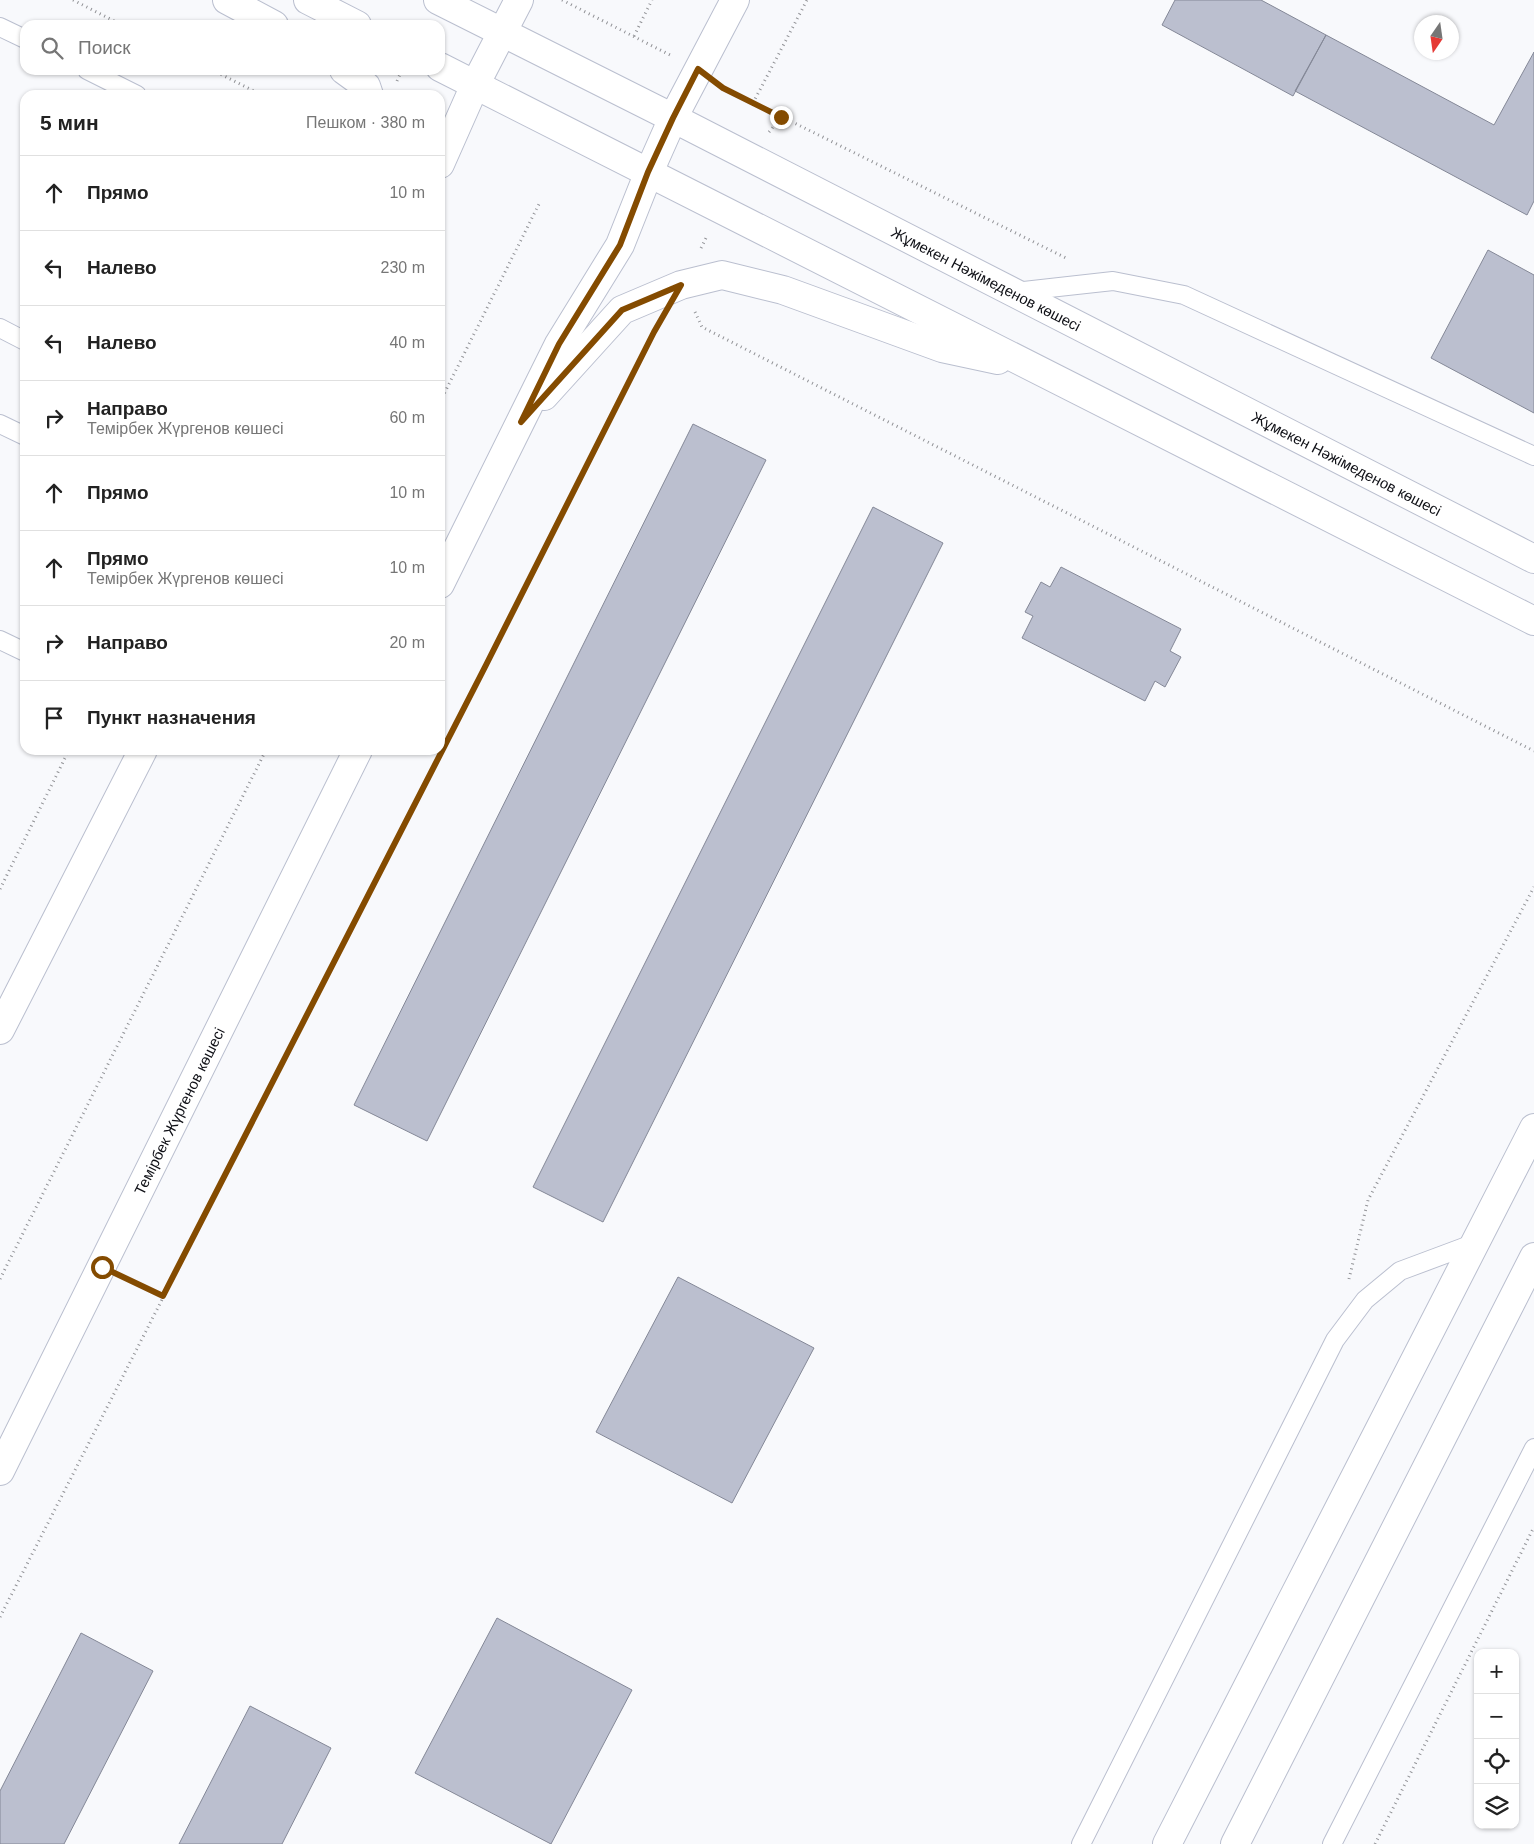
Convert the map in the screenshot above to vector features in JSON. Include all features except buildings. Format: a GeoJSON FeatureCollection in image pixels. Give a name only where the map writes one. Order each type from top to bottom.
{"type":"FeatureCollection","features":[{"type":"Feature","properties":{"kind":"main road"},"geometry":{"type":"LineString","coordinates":[[227,0],[265,20]]}},
{"type":"Feature","properties":{"kind":"main road"},"geometry":{"type":"LineString","coordinates":[[308,0],[347,20]]}},
{"type":"Feature","properties":{"kind":"main road","name":"Жұмекен Нәжімеденов көшесі"},"geometry":{"type":"LineString","coordinates":[[438,0],[673,118],[1534,559]]}},
{"type":"Feature","properties":{"kind":"main road"},"geometry":{"type":"LineString","coordinates":[[445,153],[475,85],[519,0]]}},
{"type":"Feature","properties":{"kind":"main road"},"geometry":{"type":"LineString","coordinates":[[445,574],[559,344],[620,245],[648,172],[673,118],[735,0]]}},
{"type":"Feature","properties":{"kind":"main road"},"geometry":{"type":"LineString","coordinates":[[445,70],[1534,621]]}},
{"type":"Feature","properties":{"kind":"main road"},"geometry":{"type":"LineString","coordinates":[[351,75],[366,86],[367,90]]}},
{"type":"Feature","properties":{"kind":"main road"},"geometry":{"type":"LineString","coordinates":[[521,422],[622,310],[681,285],[722,275],[783,290],[942,348],[1035,368]]}},
{"type":"Feature","properties":{"kind":"main road"},"geometry":{"type":"LineString","coordinates":[[1506,606],[1534,639]]}},
{"type":"Feature","properties":{"kind":"main road"},"geometry":{"type":"LineString","coordinates":[[0,1030],[140,755]]}},
{"type":"Feature","properties":{"kind":"main road","name":"Темірбек Жүргенов көшесі"},"geometry":{"type":"LineString","coordinates":[[0,1471],[356,755]]}},
{"type":"Feature","properties":{"kind":"main road"},"geometry":{"type":"LineString","coordinates":[[1167,1844],[1534,1128]]}},
{"type":"Feature","properties":{"kind":"main road"},"geometry":{"type":"LineString","coordinates":[[1235,1844],[1534,1257]]}},
{"type":"Feature","properties":{"kind":"lane"},"geometry":{"type":"LineString","coordinates":[[0,27],[20,37]]}},
{"type":"Feature","properties":{"kind":"lane"},"geometry":{"type":"LineString","coordinates":[[96,75],[127,90]]}},
{"type":"Feature","properties":{"kind":"lane"},"geometry":{"type":"LineString","coordinates":[[1013,292],[1113,281],[1184,295],[1534,456]]}},
{"type":"Feature","properties":{"kind":"lane"},"geometry":{"type":"LineString","coordinates":[[0,328],[20,338]]}},
{"type":"Feature","properties":{"kind":"lane"},"geometry":{"type":"LineString","coordinates":[[0,424],[20,434]]}},
{"type":"Feature","properties":{"kind":"lane"},"geometry":{"type":"LineString","coordinates":[[0,640],[20,650]]}},
{"type":"Feature","properties":{"kind":"lane"},"geometry":{"type":"LineString","coordinates":[[1082,1844],[1335,1340],[1365,1300],[1400,1271],[1475,1243]]}},
{"type":"Feature","properties":{"kind":"lane"},"geometry":{"type":"LineString","coordinates":[[1332,1844],[1534,1448]]}},
{"type":"Feature","properties":{"kind":"path"},"geometry":{"type":"LineString","coordinates":[[73,0],[112,20]]}},
{"type":"Feature","properties":{"kind":"path"},"geometry":{"type":"LineString","coordinates":[[562,0],[698,69],[723,88],[1069,259]]}},
{"type":"Feature","properties":{"kind":"path"},"geometry":{"type":"LineString","coordinates":[[634,36],[652,0]]}},
{"type":"Feature","properties":{"kind":"path"},"geometry":{"type":"LineString","coordinates":[[753,103],[807,0]]}},
{"type":"Feature","properties":{"kind":"path"},"geometry":{"type":"LineString","coordinates":[[222,75],[252,90]]}},
{"type":"Feature","properties":{"kind":"path"},"geometry":{"type":"LineString","coordinates":[[445,392],[539,204]]}},
{"type":"Feature","properties":{"kind":"path"},"geometry":{"type":"LineString","coordinates":[[681,285],[702,326],[1534,751]]}},
{"type":"Feature","properties":{"kind":"path"},"geometry":{"type":"LineString","coordinates":[[445,746],[654,332],[681,285]]}},
{"type":"Feature","properties":{"kind":"path"},"geometry":{"type":"LineString","coordinates":[[0,890],[67,755]]}},
{"type":"Feature","properties":{"kind":"path"},"geometry":{"type":"LineString","coordinates":[[0,1279],[263,755]]}},
{"type":"Feature","properties":{"kind":"path"},"geometry":{"type":"LineString","coordinates":[[0,1617],[440,755]]}},
{"type":"Feature","properties":{"kind":"path"},"geometry":{"type":"LineString","coordinates":[[1348,1284],[1368,1200],[1534,887]]}},
{"type":"Feature","properties":{"kind":"path"},"geometry":{"type":"LineString","coordinates":[[102,1267],[163,1296]]}},
{"type":"Feature","properties":{"kind":"path"},"geometry":{"type":"LineString","coordinates":[[1374,1844],[1534,1526]]}},
{"type":"Feature","properties":{"kind":"route"},"geometry":{"type":"LineString","coordinates":[[102,1267],[163,1296],[654,332],[681,285],[622,310],[521,422],[559,344],[620,245],[648,172],[698,69],[723,88],[781,117]]}}]}
